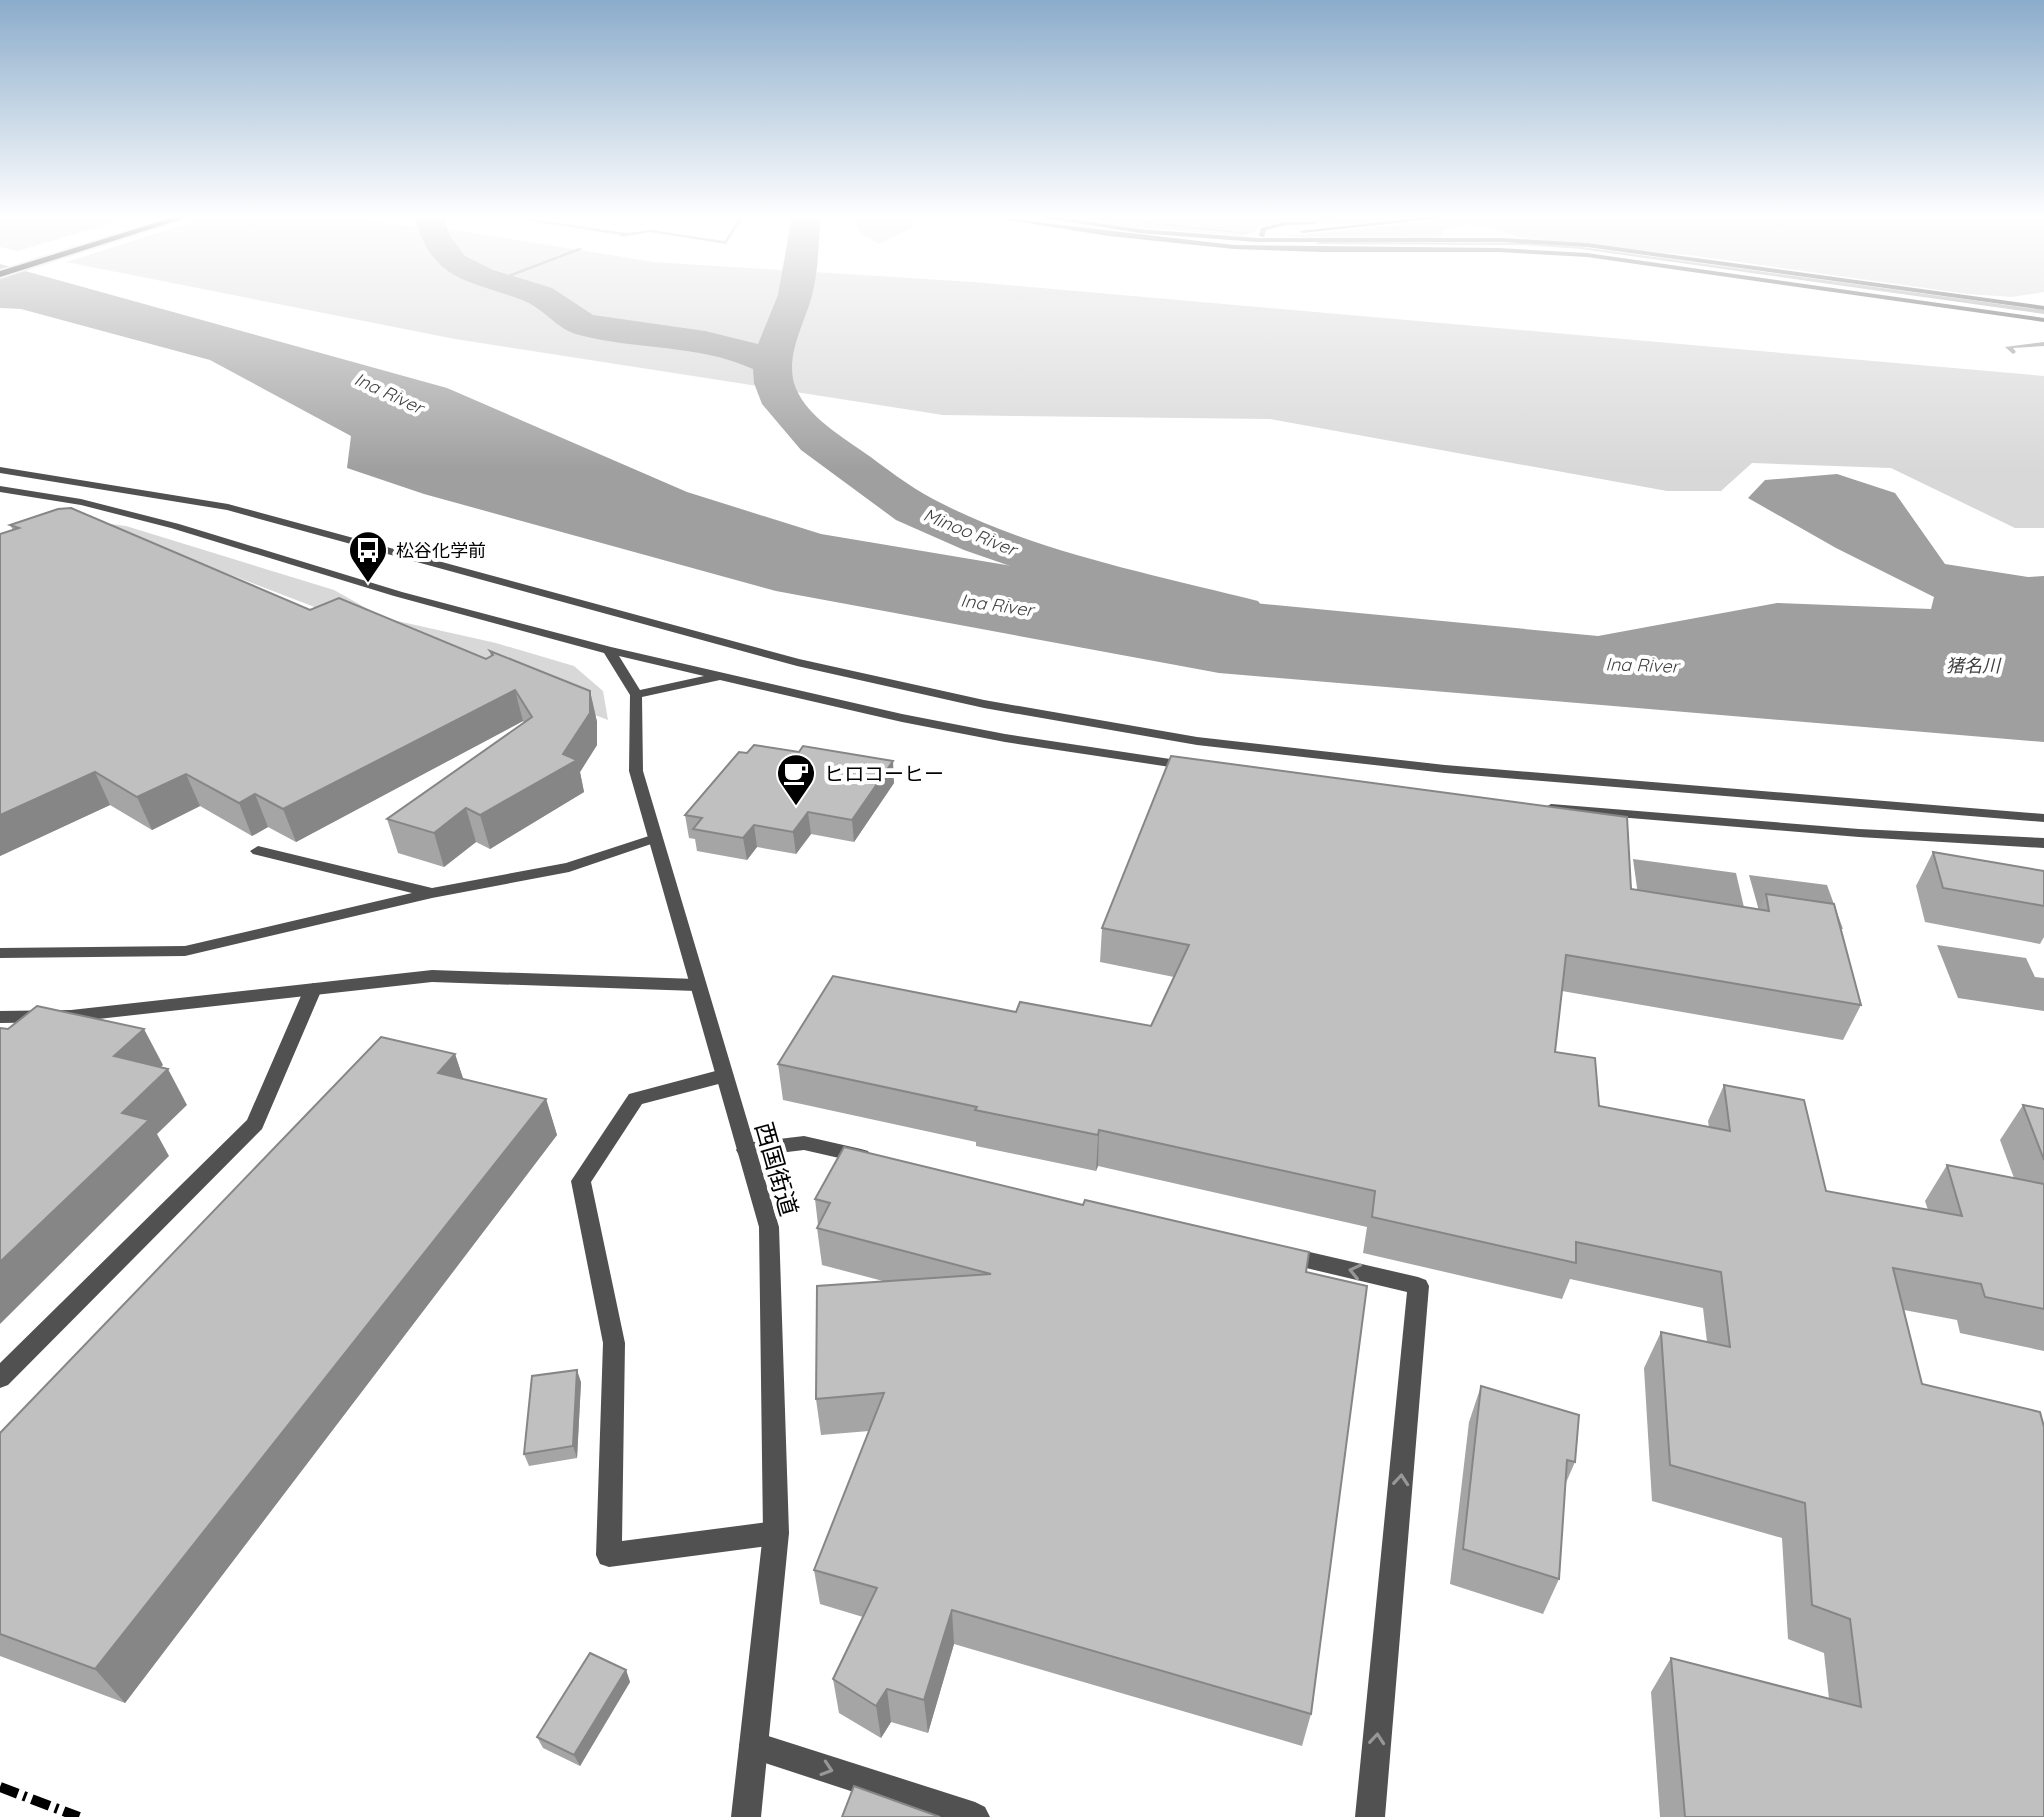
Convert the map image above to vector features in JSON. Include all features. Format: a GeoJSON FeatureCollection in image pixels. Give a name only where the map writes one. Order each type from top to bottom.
{"type":"FeatureCollection","features":[{"type":"Feature","properties":{"kind":"street"},"geometry":{"type":"LineString","coordinates":[[1908,301],[2044,320]]}},
{"type":"Feature","properties":{"kind":"street"},"geometry":{"type":"LineString","coordinates":[[1992,301],[2044,308]]}},
{"type":"Feature","properties":{"kind":"street"},"geometry":{"type":"LineString","coordinates":[[0,470],[228,507],[797,662],[984,704],[1197,741],[1445,769],[2044,818]]}},
{"type":"Feature","properties":{"kind":"street"},"geometry":{"type":"LineString","coordinates":[[0,489],[81,502],[162,522],[398,594],[721,676],[975,732],[1209,769]]}},
{"type":"Feature","properties":{"kind":"street"},"geometry":{"type":"LineString","coordinates":[[609,650],[636,695],[721,676]]}},
{"type":"Feature","properties":{"kind":"street","name":"西国街道"},"geometry":{"type":"LineString","coordinates":[[636,695],[636,771],[769,1227],[776,1533],[746,1817]]}},
{"type":"Feature","properties":{"kind":"street"},"geometry":{"type":"LineString","coordinates":[[1531,806],[1859,833],[2044,843]]}},
{"type":"Feature","properties":{"kind":"street"},"geometry":{"type":"LineString","coordinates":[[0,953],[185,951],[432,893],[569,867],[655,838]]}},
{"type":"Feature","properties":{"kind":"street"},"geometry":{"type":"LineString","coordinates":[[258,851],[432,893]]}},
{"type":"Feature","properties":{"kind":"street"},"geometry":{"type":"LineString","coordinates":[[0,1017],[71,1016],[432,976],[696,985]]}},
{"type":"Feature","properties":{"kind":"street"},"geometry":{"type":"LineString","coordinates":[[0,1378],[255,1124],[313,989]]}},
{"type":"Feature","properties":{"kind":"street"},"geometry":{"type":"LineString","coordinates":[[723,1076],[636,1099],[581,1181],[614,1343],[609,1555],[776,1533]]}},
{"type":"Feature","properties":{"kind":"street"},"geometry":{"type":"LineString","coordinates":[[746,1150],[804,1143],[881,1161]]}},
{"type":"Feature","properties":{"kind":"street"},"geometry":{"type":"LineString","coordinates":[[1265,1250],[1418,1286],[1370,1817]]}},
{"type":"Feature","properties":{"kind":"street"},"geometry":{"type":"LineString","coordinates":[[753,1745],[975,1817]]}},
{"type":"Feature","properties":{"kind":"shaded area"},"geometry":{"type":"Polygon","coordinates":[[[262,301],[1187,301],[2044,376],[2044,528],[2015,528],[1891,468],[1752,463],[1721,491],[1667,491],[1270,419],[943,415],[455,339],[262,301]]]}},
{"type":"Feature","properties":{"kind":"shaded area"},"geometry":{"type":"Polygon","coordinates":[[[94,522],[126,526],[334,590],[384,618],[496,643],[574,666],[603,691],[608,720],[94,522]]]}},
{"type":"Feature","properties":{"kind":"water","name":"猪名川"},"geometry":{"type":"Polygon","coordinates":[[[0,301],[133,301],[447,388],[687,492],[821,534],[1203,598],[1598,636],[1777,603],[1931,609],[1934,597],[1836,548],[1748,498],[1765,480],[1837,474],[1895,493],[1945,564],[2028,577],[2044,576],[2044,742],[1219,673],[776,591],[424,494],[347,468],[351,436],[210,360],[21,309],[0,308],[0,301]]]}},
{"type":"Feature","properties":{"kind":"water"},"geometry":{"type":"Polygon","coordinates":[[[1633,859],[1736,873],[1750,933],[1641,917],[1633,859]]]}},
{"type":"Feature","properties":{"kind":"water"},"geometry":{"type":"Polygon","coordinates":[[[1749,875],[1827,885],[1843,929],[1761,918],[1749,875]]]}},
{"type":"Feature","properties":{"kind":"water"},"geometry":{"type":"Polygon","coordinates":[[[1937,945],[2026,958],[2035,977],[2044,978],[2044,1011],[1958,998],[1937,945]]]}},
{"type":"Feature","properties":{"kind":"building"},"geometry":{"type":"Polygon","coordinates":[[[71,508],[310,610],[339,598],[486,659],[493,655],[490,651],[590,691],[590,713],[563,754],[577,760],[480,815],[466,808],[434,833],[387,819],[532,717],[515,690],[283,809],[255,794],[239,803],[186,774],[137,797],[95,772],[0,815],[0,534],[19,528],[10,525],[58,509],[71,508]]]}},
{"type":"Feature","properties":{"kind":"building","name":"ヒロコーヒー"},"geometry":{"type":"Polygon","coordinates":[[[754,745],[799,752],[803,746],[893,761],[852,820],[808,812],[793,832],[754,825],[743,838],[693,829],[702,818],[685,815],[739,752],[747,753],[754,745]]]}},
{"type":"Feature","properties":{"kind":"building"},"geometry":{"type":"Polygon","coordinates":[[[1171,756],[1627,817],[1631,889],[1769,911],[1766,894],[1834,904],[1861,1005],[1566,955],[1555,1052],[1595,1058],[1599,1106],[1730,1131],[1724,1085],[1804,1100],[1826,1191],[1962,1216],[1947,1165],[2044,1184],[2044,1309],[1985,1297],[1981,1284],[1893,1268],[1922,1384],[2040,1412],[2044,1427],[2044,1817],[1685,1817],[1671,1658],[1861,1707],[1850,1619],[1812,1605],[1805,1503],[1670,1465],[1661,1332],[1730,1347],[1721,1272],[1576,1242],[1576,1263],[1372,1217],[1375,1191],[1099,1130],[1098,1135],[975,1110],[977,1107],[778,1064],[833,976],[1016,1012],[1020,1002],[1151,1026],[1189,945],[1102,928],[1171,756]]]}},
{"type":"Feature","properties":{"kind":"building"},"geometry":{"type":"Polygon","coordinates":[[[1933,852],[2044,871],[2044,906],[1943,888],[1933,852]]]}},
{"type":"Feature","properties":{"kind":"building"},"geometry":{"type":"Polygon","coordinates":[[[37,1006],[144,1029],[114,1056],[168,1069],[122,1113],[149,1120],[0,1262],[0,1028],[8,1029],[37,1006]]]}},
{"type":"Feature","properties":{"kind":"building"},"geometry":{"type":"Polygon","coordinates":[[[381,1037],[455,1054],[438,1073],[546,1099],[95,1669],[0,1634],[0,1433],[381,1037]]]}},
{"type":"Feature","properties":{"kind":"building"},"geometry":{"type":"Polygon","coordinates":[[[2023,1105],[2044,1109],[2044,1160],[2023,1105]]]}},
{"type":"Feature","properties":{"kind":"building"},"geometry":{"type":"Polygon","coordinates":[[[844,1147],[1083,1205],[1085,1200],[1309,1252],[1306,1272],[1367,1286],[1311,1714],[952,1610],[924,1700],[887,1689],[876,1706],[833,1679],[877,1588],[814,1570],[884,1393],[816,1399],[817,1286],[991,1274],[817,1228],[830,1203],[815,1199],[844,1147]]]}},
{"type":"Feature","properties":{"kind":"building"},"geometry":{"type":"Polygon","coordinates":[[[577,1370],[573,1446],[524,1454],[532,1376],[577,1370]]]}},
{"type":"Feature","properties":{"kind":"building"},"geometry":{"type":"Polygon","coordinates":[[[1481,1386],[1579,1415],[1575,1462],[1567,1460],[1559,1579],[1463,1549],[1481,1386]]]}},
{"type":"Feature","properties":{"kind":"building"},"geometry":{"type":"Polygon","coordinates":[[[590,1653],[626,1670],[574,1755],[537,1737],[590,1653]]]}},
{"type":"Feature","properties":{"kind":"building"},"geometry":{"type":"Polygon","coordinates":[[[854,1786],[940,1817],[842,1817],[854,1786]]]}},
{"type":"Feature","properties":{"kind":"waterway"},"geometry":{"type":"LineString","coordinates":[[549,301],[572,319],[588,326],[705,342],[751,353],[772,363]]}},
{"type":"Feature","properties":{"kind":"waterway","name":"Minoo River"},"geometry":{"type":"LineString","coordinates":[[772,363],[792,301]]}},
{"type":"Feature","properties":{"kind":"waterway"},"geometry":{"type":"LineString","coordinates":[[1963,301],[2044,312]]}},
{"type":"Feature","properties":{"kind":"waterway"},"geometry":{"type":"LineString","coordinates":[[2013,352],[2008,347],[2044,344]]}},
{"type":"Feature","properties":{"kind":"waterway","name":"Minoo River"},"geometry":{"type":"LineString","coordinates":[[772,363],[774,383],[783,404],[817,440],[914,509],[982,539],[1084,573],[1238,613]]}},
{"type":"Feature","properties":{"kind":"railway"},"geometry":{"type":"LineString","coordinates":[[0,1787],[79,1817]]}},
{"type":"Feature","properties":{"kind":"place","name":"松谷化学前"},"geometry":{"type":"Point","coordinates":[368,584]}},
{"type":"Feature","properties":{"kind":"place","name":"ヒロコーヒー"},"geometry":{"type":"Point","coordinates":[796,807]}},
{"type":"Feature","properties":{"kind":"water label","name":"Ina River"},"geometry":{"type":"Point","coordinates":[389,393]}},
{"type":"Feature","properties":{"kind":"water label","name":"Ina River"},"geometry":{"type":"Point","coordinates":[997,605]}},
{"type":"Feature","properties":{"kind":"water label","name":"Ina River"},"geometry":{"type":"Point","coordinates":[1642,665]}}]}
